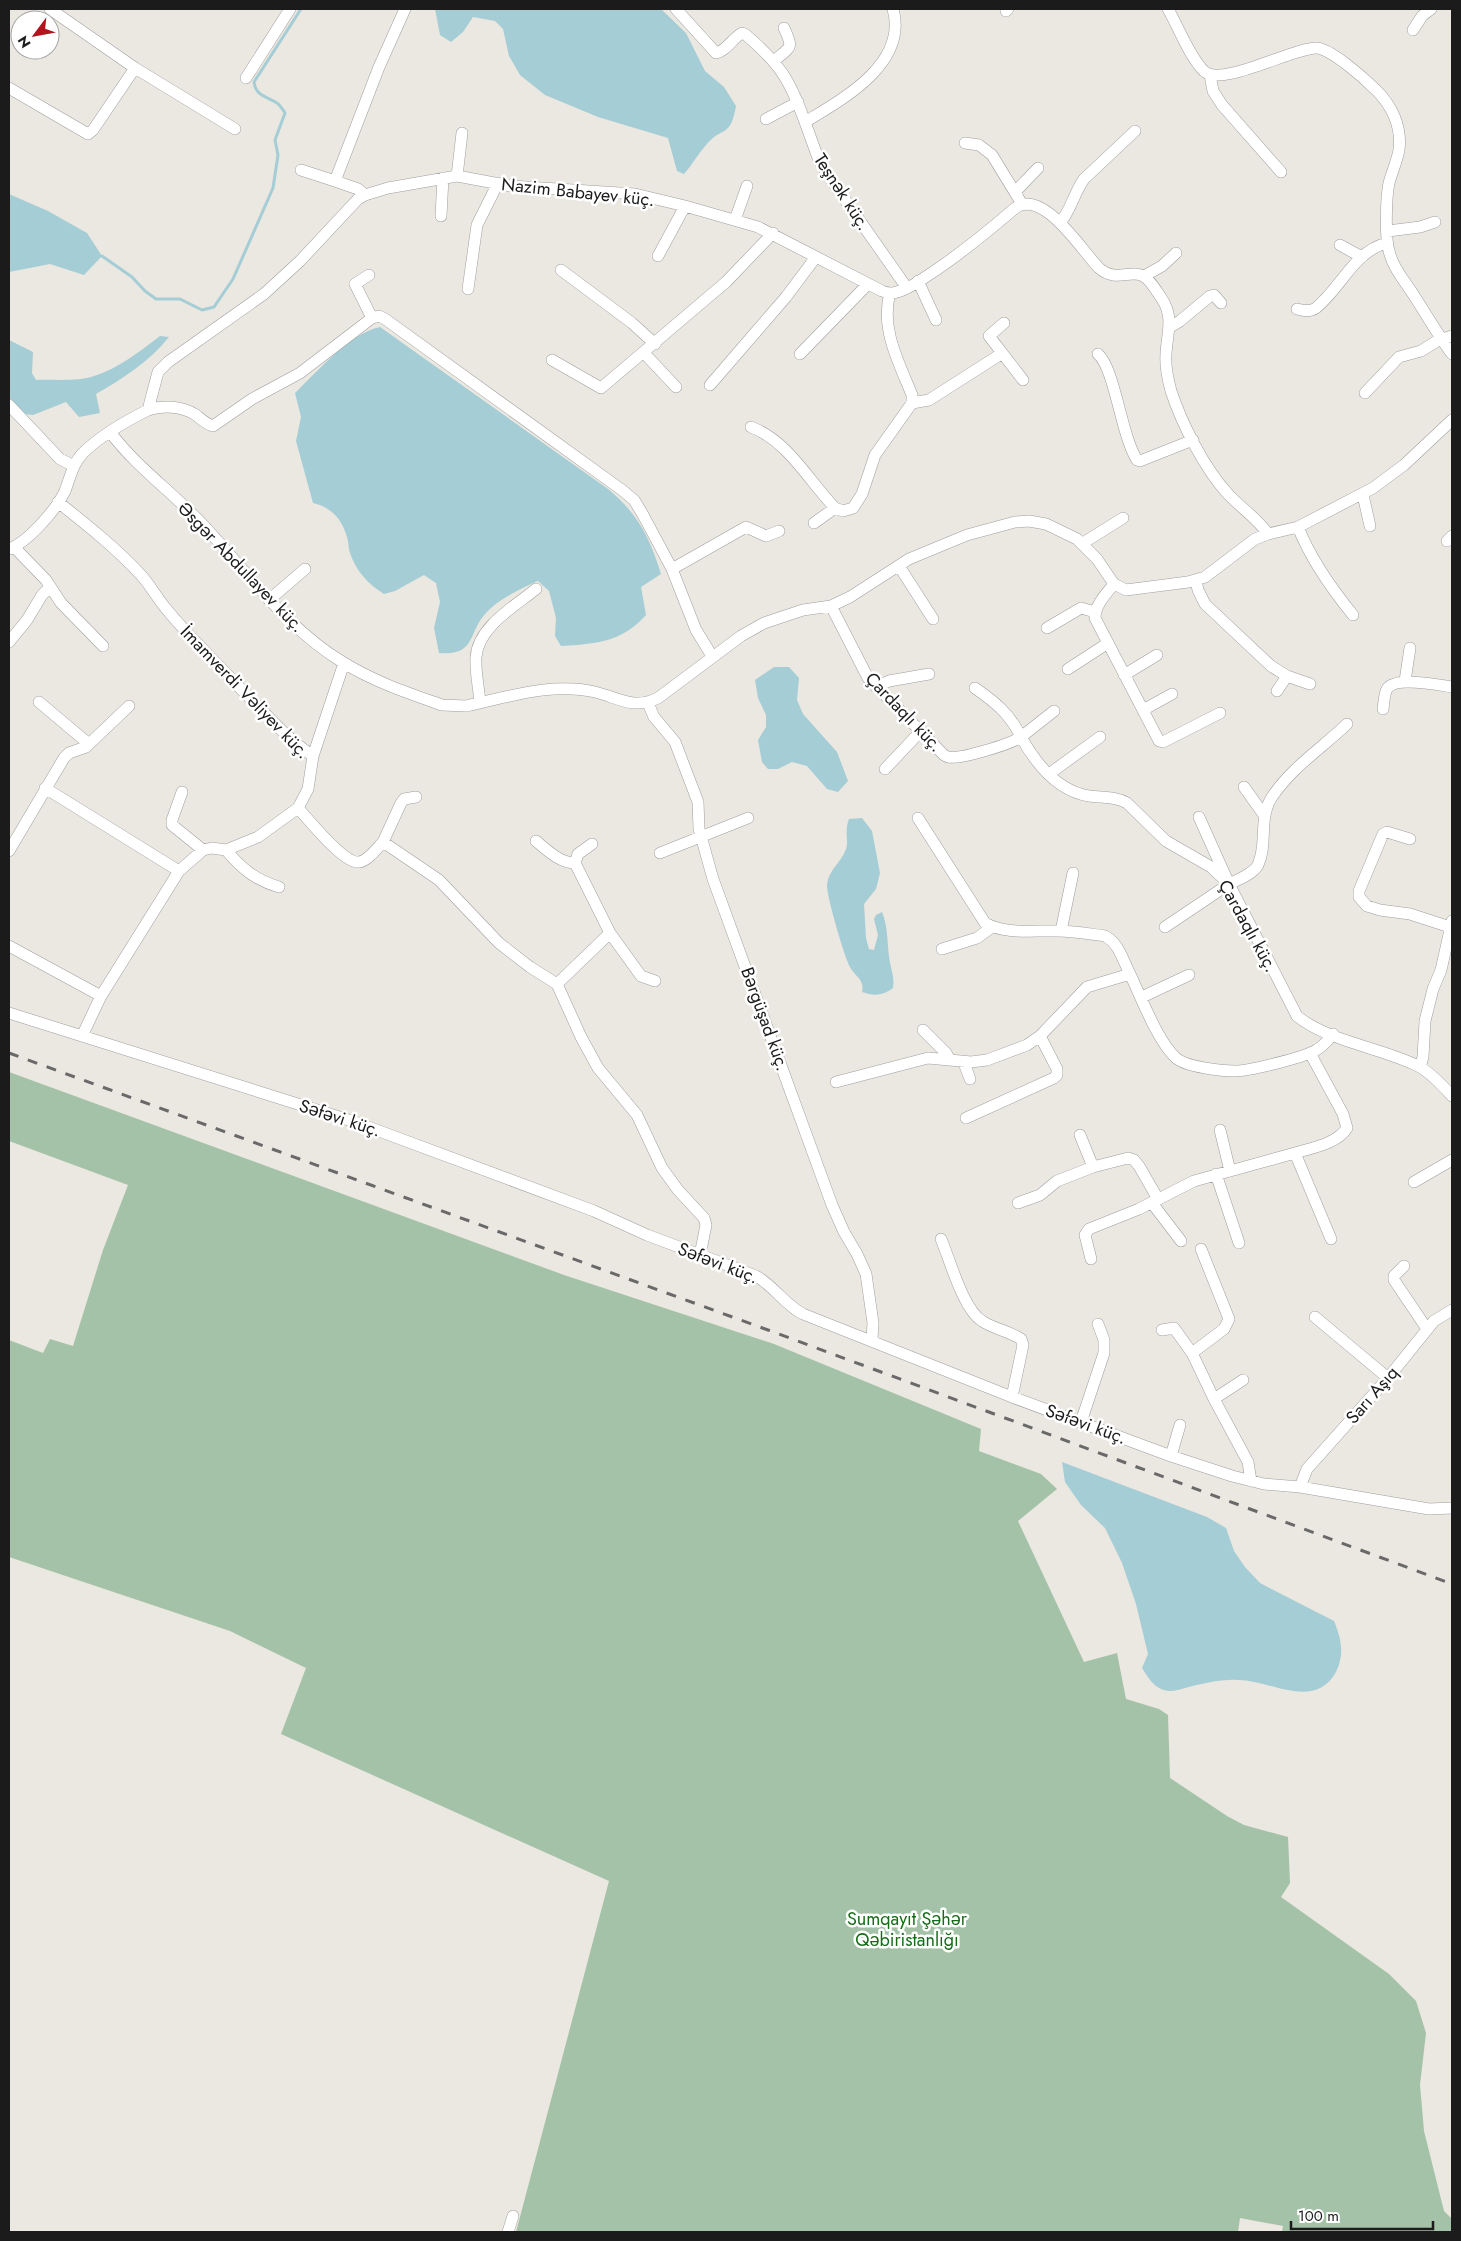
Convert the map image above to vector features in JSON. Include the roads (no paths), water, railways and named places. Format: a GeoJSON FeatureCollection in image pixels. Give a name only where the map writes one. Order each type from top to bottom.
{"type":"FeatureCollection","features":[{"type":"Feature","properties":{"kind":"street"},"geometry":{"type":"LineString","coordinates":[[50,9],[135,68],[235,129]]}},
{"type":"Feature","properties":{"kind":"street"},"geometry":{"type":"LineString","coordinates":[[246,78],[290,9]]}},
{"type":"Feature","properties":{"kind":"street"},"geometry":{"type":"LineString","coordinates":[[335,181],[379,67],[405,9]]}},
{"type":"Feature","properties":{"kind":"street","name":"Teşnək küç."},"geometry":{"type":"LineString","coordinates":[[676,9],[716,53],[720,52],[742,33],[774,60],[798,102],[815,152],[827,174],[907,288]]}},
{"type":"Feature","properties":{"kind":"street"},"geometry":{"type":"LineString","coordinates":[[805,122],[846,95],[875,72],[885,59],[895,38],[897,28],[893,9]]}},
{"type":"Feature","properties":{"kind":"street"},"geometry":{"type":"LineString","coordinates":[[1168,9],[1197,62],[1210,75],[1218,75],[1257,66],[1316,48],[1330,53],[1376,90],[1390,107],[1395,117],[1400,140],[1399,151],[1389,184],[1387,244],[1393,263],[1447,338],[1452,354]]}},
{"type":"Feature","properties":{"kind":"street"},"geometry":{"type":"LineString","coordinates":[[1413,30],[1422,16],[1431,9]]}},
{"type":"Feature","properties":{"kind":"street"},"geometry":{"type":"LineString","coordinates":[[774,60],[791,46],[784,28]]}},
{"type":"Feature","properties":{"kind":"street"},"geometry":{"type":"LineString","coordinates":[[9,88],[88,134],[93,130],[135,68]]}},
{"type":"Feature","properties":{"kind":"street"},"geometry":{"type":"LineString","coordinates":[[1210,75],[1211,88],[1222,105],[1281,172]]}},
{"type":"Feature","properties":{"kind":"street"},"geometry":{"type":"LineString","coordinates":[[766,120],[798,102]]}},
{"type":"Feature","properties":{"kind":"street"},"geometry":{"type":"LineString","coordinates":[[1060,223],[1071,206],[1078,188],[1084,179],[1135,131]]}},
{"type":"Feature","properties":{"kind":"street"},"geometry":{"type":"LineString","coordinates":[[457,176],[462,133]]}},
{"type":"Feature","properties":{"kind":"street"},"geometry":{"type":"LineString","coordinates":[[965,143],[980,145],[992,155],[1016,191],[1022,204]]}},
{"type":"Feature","properties":{"kind":"street"},"geometry":{"type":"LineString","coordinates":[[1016,191],[1038,168]]}},
{"type":"Feature","properties":{"kind":"street"},"geometry":{"type":"LineString","coordinates":[[300,170],[358,189],[365,194]]}},
{"type":"Feature","properties":{"kind":"street","name":"Nazim Babayev küç."},"geometry":{"type":"LineString","coordinates":[[148,410],[158,372],[168,362],[264,294],[300,261],[349,207],[365,194],[443,178],[457,176],[540,188],[636,194],[684,206],[735,220],[773,234],[868,284],[890,293]]}},
{"type":"Feature","properties":{"kind":"street"},"geometry":{"type":"LineString","coordinates":[[441,216],[443,178]]}},
{"type":"Feature","properties":{"kind":"street"},"geometry":{"type":"LineString","coordinates":[[468,289],[477,225],[498,183]]}},
{"type":"Feature","properties":{"kind":"street"},"geometry":{"type":"LineString","coordinates":[[735,220],[747,186]]}},
{"type":"Feature","properties":{"kind":"street"},"geometry":{"type":"LineString","coordinates":[[751,427],[766,433],[785,449],[835,508],[848,510],[858,503],[875,455],[890,431],[912,403],[912,395],[890,339],[886,314],[890,293],[907,288],[918,282],[948,262],[1022,204],[1032,204],[1042,207],[1060,223],[1101,269],[1113,275],[1137,274],[1144,276],[1162,300],[1168,314],[1170,327],[1166,356],[1169,384],[1193,440],[1220,485],[1259,522],[1268,534]]}},
{"type":"Feature","properties":{"kind":"street"},"geometry":{"type":"LineString","coordinates":[[658,256],[684,206]]}},
{"type":"Feature","properties":{"kind":"street"},"geometry":{"type":"LineString","coordinates":[[1388,231],[1420,227],[1435,222]]}},
{"type":"Feature","properties":{"kind":"street"},"geometry":{"type":"LineString","coordinates":[[552,360],[601,388],[726,282],[773,234]]}},
{"type":"Feature","properties":{"kind":"street"},"geometry":{"type":"LineString","coordinates":[[1297,309],[1304,312],[1316,308],[1362,257],[1372,249],[1387,244]]}},
{"type":"Feature","properties":{"kind":"street"},"geometry":{"type":"LineString","coordinates":[[1340,245],[1362,257]]}},
{"type":"Feature","properties":{"kind":"street"},"geometry":{"type":"LineString","coordinates":[[1144,276],[1162,266],[1176,253]]}},
{"type":"Feature","properties":{"kind":"street"},"geometry":{"type":"LineString","coordinates":[[710,385],[786,296],[816,257]]}},
{"type":"Feature","properties":{"kind":"street"},"geometry":{"type":"LineString","coordinates":[[561,270],[632,323],[654,344]]}},
{"type":"Feature","properties":{"kind":"street"},"geometry":{"type":"LineString","coordinates":[[369,275],[355,284],[372,318]]}},
{"type":"Feature","properties":{"kind":"street"},"geometry":{"type":"LineString","coordinates":[[918,282],[936,320]]}},
{"type":"Feature","properties":{"kind":"street"},"geometry":{"type":"LineString","coordinates":[[800,354],[868,284]]}},
{"type":"Feature","properties":{"kind":"street"},"geometry":{"type":"LineString","coordinates":[[1170,327],[1210,296],[1214,295],[1221,303]]}},
{"type":"Feature","properties":{"kind":"street"},"geometry":{"type":"LineString","coordinates":[[103,646],[61,603],[41,574],[11,548],[26,539],[58,502],[74,466],[83,453],[110,432],[148,410],[158,407],[185,410],[206,424],[213,426],[252,399],[300,373],[372,318],[379,316],[634,500],[672,569],[696,630],[712,656]]}},
{"type":"Feature","properties":{"kind":"street"},"geometry":{"type":"LineString","coordinates":[[1004,323],[990,336],[1001,354],[1023,380]]}},
{"type":"Feature","properties":{"kind":"street"},"geometry":{"type":"LineString","coordinates":[[1365,393],[1399,356],[1421,351],[1447,338]]}},
{"type":"Feature","properties":{"kind":"street"},"geometry":{"type":"LineString","coordinates":[[644,353],[676,387]]}},
{"type":"Feature","properties":{"kind":"street"},"geometry":{"type":"LineString","coordinates":[[912,403],[929,400],[1001,354]]}},
{"type":"Feature","properties":{"kind":"street"},"geometry":{"type":"LineString","coordinates":[[1098,354],[1106,365],[1125,433],[1136,460],[1140,461],[1193,440]]}},
{"type":"Feature","properties":{"kind":"street"},"geometry":{"type":"LineString","coordinates":[[9,405],[60,459],[74,466]]}},
{"type":"Feature","properties":{"kind":"street"},"geometry":{"type":"LineString","coordinates":[[648,703],[672,689],[712,656],[741,636],[764,623],[803,610],[832,606],[899,566],[967,535],[1015,522],[1029,521],[1046,524],[1083,543],[1097,559],[1114,584],[1126,590],[1196,580],[1210,574],[1255,539],[1298,527],[1363,495],[1404,465],[1452,420]]}},
{"type":"Feature","properties":{"kind":"street","name":"Əsgər Abdullayev küç."},"geometry":{"type":"LineString","coordinates":[[110,432],[142,469],[204,526],[269,600],[302,632],[344,663],[377,681],[442,705],[466,706],[563,687],[595,692],[634,704],[648,703]]}},
{"type":"Feature","properties":{"kind":"street"},"geometry":{"type":"LineString","coordinates":[[1363,495],[1370,526]]}},
{"type":"Feature","properties":{"kind":"street","name":"İmamverdi Vəliyev küç."},"geometry":{"type":"LineString","coordinates":[[58,502],[127,560],[176,620],[208,655],[301,748],[313,756],[308,789],[298,808],[258,837],[226,850],[212,848],[203,850]]}},
{"type":"Feature","properties":{"kind":"street"},"geometry":{"type":"LineString","coordinates":[[814,523],[835,508]]}},
{"type":"Feature","properties":{"kind":"street"},"geometry":{"type":"LineString","coordinates":[[1083,543],[1123,518]]}},
{"type":"Feature","properties":{"kind":"street"},"geometry":{"type":"LineString","coordinates":[[672,569],[746,527],[766,536],[778,532]]}},
{"type":"Feature","properties":{"kind":"street"},"geometry":{"type":"LineString","coordinates":[[1298,527],[1313,559],[1353,615]]}},
{"type":"Feature","properties":{"kind":"street"},"geometry":{"type":"LineString","coordinates":[[899,566],[934,619]]}},
{"type":"Feature","properties":{"kind":"street"},"geometry":{"type":"LineString","coordinates":[[269,600],[305,569]]}},
{"type":"Feature","properties":{"kind":"street"},"geometry":{"type":"LineString","coordinates":[[1196,580],[1201,598],[1223,623],[1271,666],[1287,676],[1310,684]]}},
{"type":"Feature","properties":{"kind":"street"},"geometry":{"type":"LineString","coordinates":[[1114,584],[1095,612],[1095,618],[1159,741],[1163,742],[1220,713]]}},
{"type":"Feature","properties":{"kind":"street"},"geometry":{"type":"LineString","coordinates":[[9,642],[28,620],[42,595],[50,587]]}},
{"type":"Feature","properties":{"kind":"street"},"geometry":{"type":"LineString","coordinates":[[480,703],[476,657],[478,647],[484,635],[498,620],[536,589]]}},
{"type":"Feature","properties":{"kind":"street","name":"Çardaqlı küç."},"geometry":{"type":"LineString","coordinates":[[832,606],[864,672],[931,745],[948,757],[957,757],[1002,746],[1021,737],[1033,756],[1061,786],[1075,794],[1120,799],[1127,803],[1166,841],[1211,867],[1229,884],[1297,1016],[1304,1022],[1420,1067],[1452,1096]]}},
{"type":"Feature","properties":{"kind":"street"},"geometry":{"type":"LineString","coordinates":[[1047,628],[1081,608],[1095,612]]}},
{"type":"Feature","properties":{"kind":"street"},"geometry":{"type":"LineString","coordinates":[[1068,669],[1108,643]]}},
{"type":"Feature","properties":{"kind":"street"},"geometry":{"type":"LineString","coordinates":[[1405,681],[1410,648]]}},
{"type":"Feature","properties":{"kind":"street"},"geometry":{"type":"LineString","coordinates":[[1124,675],[1157,655]]}},
{"type":"Feature","properties":{"kind":"street"},"geometry":{"type":"LineString","coordinates":[[313,756],[344,663]]}},
{"type":"Feature","properties":{"kind":"street"},"geometry":{"type":"LineString","coordinates":[[876,687],[889,681],[929,674]]}},
{"type":"Feature","properties":{"kind":"street"},"geometry":{"type":"LineString","coordinates":[[1277,691],[1287,676]]}},
{"type":"Feature","properties":{"kind":"street"},"geometry":{"type":"LineString","coordinates":[[1383,709],[1388,687],[1405,681],[1452,687]]}},
{"type":"Feature","properties":{"kind":"street"},"geometry":{"type":"LineString","coordinates":[[974,688],[998,705],[1010,717],[1021,737],[1054,711]]}},
{"type":"Feature","properties":{"kind":"street"},"geometry":{"type":"LineString","coordinates":[[1143,710],[1172,694]]}},
{"type":"Feature","properties":{"kind":"street"},"geometry":{"type":"LineString","coordinates":[[40,702],[89,744]]}},
{"type":"Feature","properties":{"kind":"street","name":"Bərgüşad küç."},"geometry":{"type":"LineString","coordinates":[[648,703],[654,717],[675,742],[698,802],[701,837],[713,879],[832,1205],[866,1274],[873,1323],[872,1340]]}},
{"type":"Feature","properties":{"kind":"street"},"geometry":{"type":"LineString","coordinates":[[9,851],[64,758],[89,744],[129,706]]}},
{"type":"Feature","properties":{"kind":"street"},"geometry":{"type":"LineString","coordinates":[[1165,927],[1229,884],[1254,870],[1258,865],[1263,840],[1264,815],[1272,796],[1290,776],[1346,724]]}},
{"type":"Feature","properties":{"kind":"street"},"geometry":{"type":"LineString","coordinates":[[885,769],[920,732]]}},
{"type":"Feature","properties":{"kind":"street"},"geometry":{"type":"LineString","coordinates":[[1049,774],[1100,737]]}},
{"type":"Feature","properties":{"kind":"street"},"geometry":{"type":"LineString","coordinates":[[1244,787],[1264,815]]}},
{"type":"Feature","properties":{"kind":"street"},"geometry":{"type":"LineString","coordinates":[[45,788],[179,871]]}},
{"type":"Feature","properties":{"kind":"street"},"geometry":{"type":"LineString","coordinates":[[82,1036],[101,996],[179,871],[203,850],[172,825],[182,792]]}},
{"type":"Feature","properties":{"kind":"street"},"geometry":{"type":"LineString","coordinates":[[298,808],[339,852],[350,861],[358,863],[363,861],[383,842],[401,802],[404,799],[416,797]]}},
{"type":"Feature","properties":{"kind":"street"},"geometry":{"type":"LineString","coordinates":[[1199,817],[1229,884]]}},
{"type":"Feature","properties":{"kind":"street"},"geometry":{"type":"LineString","coordinates":[[660,853],[748,818]]}},
{"type":"Feature","properties":{"kind":"street"},"geometry":{"type":"LineString","coordinates":[[918,818],[985,923],[992,927],[1008,930],[1061,931],[1106,936],[1112,939],[1166,1045],[1177,1058],[1186,1064],[1236,1071],[1310,1053],[1328,1042],[1333,1034]]}},
{"type":"Feature","properties":{"kind":"street"},"geometry":{"type":"LineString","coordinates":[[1410,839],[1387,832],[1383,834],[1359,891],[1359,897],[1362,902],[1373,908],[1410,914],[1451,924],[1441,970],[1433,989],[1426,1021],[1423,1057],[1420,1067]]}},
{"type":"Feature","properties":{"kind":"street"},"geometry":{"type":"LineString","coordinates":[[536,841],[567,863],[575,863]]}},
{"type":"Feature","properties":{"kind":"street"},"geometry":{"type":"LineString","coordinates":[[383,842],[439,880],[499,943],[530,967],[557,984],[581,1037],[598,1068],[637,1115],[662,1168],[678,1190],[704,1218],[706,1225],[700,1255]]}},
{"type":"Feature","properties":{"kind":"street"},"geometry":{"type":"LineString","coordinates":[[592,844],[578,854],[575,863],[610,933],[641,976],[655,982]]}},
{"type":"Feature","properties":{"kind":"street"},"geometry":{"type":"LineString","coordinates":[[226,850],[250,875],[264,883],[279,887]]}},
{"type":"Feature","properties":{"kind":"street"},"geometry":{"type":"LineString","coordinates":[[1061,931],[1073,873]]}},
{"type":"Feature","properties":{"kind":"street"},"geometry":{"type":"LineString","coordinates":[[942,949],[977,938],[992,927]]}},
{"type":"Feature","properties":{"kind":"street"},"geometry":{"type":"LineString","coordinates":[[557,984],[610,933]]}},
{"type":"Feature","properties":{"kind":"street"},"geometry":{"type":"LineString","coordinates":[[9,946],[101,996]]}},
{"type":"Feature","properties":{"kind":"street"},"geometry":{"type":"LineString","coordinates":[[836,1082],[928,1058],[964,1063],[987,1060],[1027,1045],[1040,1036],[1088,987],[1130,974]]}},
{"type":"Feature","properties":{"kind":"street"},"geometry":{"type":"LineString","coordinates":[[1142,997],[1189,975]]}},
{"type":"Feature","properties":{"kind":"street","name":"Səfəvi küç."},"geometry":{"type":"LineString","coordinates":[[9,1013],[355,1122],[594,1211],[647,1235],[765,1281],[790,1305],[803,1314],[1012,1397],[1171,1456],[1251,1481],[1429,1508],[1452,1508]]}},
{"type":"Feature","properties":{"kind":"street"},"geometry":{"type":"LineString","coordinates":[[923,1030],[946,1053],[950,1060]]}},
{"type":"Feature","properties":{"kind":"street"},"geometry":{"type":"LineString","coordinates":[[966,1118],[1057,1075],[1057,1069],[1040,1036]]}},
{"type":"Feature","properties":{"kind":"street"},"geometry":{"type":"LineString","coordinates":[[1091,1259],[1085,1235],[1089,1229],[1155,1201],[1194,1181],[1295,1154],[1344,1133],[1347,1128],[1343,1114],[1310,1053]]}},
{"type":"Feature","properties":{"kind":"street"},"geometry":{"type":"LineString","coordinates":[[964,1063],[970,1080]]}},
{"type":"Feature","properties":{"kind":"street"},"geometry":{"type":"LineString","coordinates":[[1220,1130],[1230,1170]]}},
{"type":"Feature","properties":{"kind":"street"},"geometry":{"type":"LineString","coordinates":[[1080,1135],[1093,1167]]}},
{"type":"Feature","properties":{"kind":"street"},"geometry":{"type":"LineString","coordinates":[[1295,1154],[1331,1239]]}},
{"type":"Feature","properties":{"kind":"street"},"geometry":{"type":"LineString","coordinates":[[1018,1203],[1040,1195],[1057,1181],[1093,1167],[1128,1158],[1134,1160],[1155,1201],[1182,1241]]}},
{"type":"Feature","properties":{"kind":"street"},"geometry":{"type":"LineString","coordinates":[[1414,1182],[1452,1160]]}},
{"type":"Feature","properties":{"kind":"street"},"geometry":{"type":"LineString","coordinates":[[1216,1174],[1239,1242]]}},
{"type":"Feature","properties":{"kind":"street"},"geometry":{"type":"LineString","coordinates":[[941,1239],[967,1302],[974,1314],[982,1321],[1021,1339],[1023,1345],[1012,1397]]}},
{"type":"Feature","properties":{"kind":"street"},"geometry":{"type":"LineString","coordinates":[[1192,1353],[1224,1329],[1229,1319],[1201,1249]]}},
{"type":"Feature","properties":{"kind":"street"},"geometry":{"type":"LineString","coordinates":[[1404,1266],[1394,1276],[1394,1280],[1428,1329]]}},
{"type":"Feature","properties":{"kind":"street","name":"Sarı Aşıq"},"geometry":{"type":"LineString","coordinates":[[1300,1487],[1307,1469],[1388,1378],[1434,1322],[1452,1310]]}},
{"type":"Feature","properties":{"kind":"street"},"geometry":{"type":"LineString","coordinates":[[1315,1317],[1388,1378]]}},
{"type":"Feature","properties":{"kind":"street"},"geometry":{"type":"LineString","coordinates":[[1081,1422],[1104,1353],[1104,1340],[1098,1324]]}},
{"type":"Feature","properties":{"kind":"street"},"geometry":{"type":"LineString","coordinates":[[1162,1330],[1174,1328],[1192,1353],[1248,1462],[1251,1481]]}},
{"type":"Feature","properties":{"kind":"street"},"geometry":{"type":"LineString","coordinates":[[1214,1399],[1243,1380]]}},
{"type":"Feature","properties":{"kind":"street"},"geometry":{"type":"LineString","coordinates":[[1171,1456],[1180,1425]]}},
{"type":"Feature","properties":{"kind":"street"},"geometry":{"type":"LineString","coordinates":[[508,2232],[512,2216]]}},
{"type":"Feature","properties":{"kind":"water"},"geometry":{"type":"Polygon","coordinates":[[[435,9],[661,9],[686,33],[705,71],[724,87],[736,106],[734,116],[728,128],[706,145],[684,174],[677,171],[668,138],[598,117],[545,95],[520,75],[509,56],[503,29],[495,21],[473,17],[463,32],[451,42],[440,35],[435,9]]]}},
{"type":"Feature","properties":{"kind":"water"},"geometry":{"type":"Polygon","coordinates":[[[9,194],[48,211],[87,233],[102,256],[84,275],[50,264],[9,272],[9,194]]]}},
{"type":"Feature","properties":{"kind":"water"},"geometry":{"type":"Polygon","coordinates":[[[380,327],[608,489],[627,507],[647,537],[661,574],[641,587],[646,615],[637,624],[628,631],[608,640],[561,646],[555,636],[556,618],[549,591],[538,581],[510,595],[490,609],[480,621],[465,647],[451,653],[439,653],[434,628],[440,602],[436,583],[424,575],[395,591],[384,594],[363,576],[349,551],[348,539],[339,519],[325,507],[313,503],[296,441],[301,417],[295,393],[346,345],[357,337],[380,327]]]}},
{"type":"Feature","properties":{"kind":"water"},"geometry":{"type":"Polygon","coordinates":[[[160,336],[169,337],[144,362],[126,376],[96,394],[100,413],[79,417],[66,402],[33,415],[24,414],[9,397],[9,340],[33,352],[32,373],[36,380],[65,380],[87,378],[112,369],[160,336]]]}},
{"type":"Feature","properties":{"kind":"water"},"geometry":{"type":"Polygon","coordinates":[[[774,667],[789,667],[799,678],[797,700],[803,714],[837,752],[848,781],[838,792],[827,789],[807,766],[792,762],[778,769],[768,769],[762,762],[758,740],[766,727],[766,715],[758,698],[755,680],[774,667]]]}},
{"type":"Feature","properties":{"kind":"water"},"geometry":{"type":"Polygon","coordinates":[[[862,818],[872,831],[880,873],[876,889],[864,904],[866,938],[869,949],[874,950],[878,935],[874,919],[876,915],[882,912],[893,980],[893,988],[885,993],[878,994],[862,992],[861,981],[850,967],[836,926],[827,886],[832,871],[846,849],[849,819],[862,818]]]}},
{"type":"Feature","properties":{"kind":"water"},"geometry":{"type":"Polygon","coordinates":[[[1062,1462],[1207,1517],[1226,1528],[1234,1551],[1245,1567],[1260,1583],[1334,1621],[1339,1634],[1341,1652],[1336,1672],[1327,1684],[1316,1690],[1304,1692],[1238,1680],[1211,1682],[1172,1691],[1160,1689],[1156,1686],[1142,1668],[1148,1654],[1136,1604],[1122,1563],[1105,1528],[1081,1505],[1065,1482],[1062,1462]]]}},
{"type":"Feature","properties":{"kind":"waterway"},"geometry":{"type":"LineString","coordinates":[[102,256],[132,277],[145,291],[156,299],[180,299],[202,310],[214,307],[233,279],[273,188],[278,155],[275,140],[285,113],[277,103],[257,91],[254,82],[301,9]]}},
{"type":"Feature","properties":{"kind":"railway"},"geometry":{"type":"LineString","coordinates":[[9,1053],[768,1330],[1452,1584]]}},
{"type":"Feature","properties":{"kind":"park label","name":"Sumqayıt Şəhər Qəbiristanlığı"},"geometry":{"type":"Point","coordinates":[907,1929]}}]}
